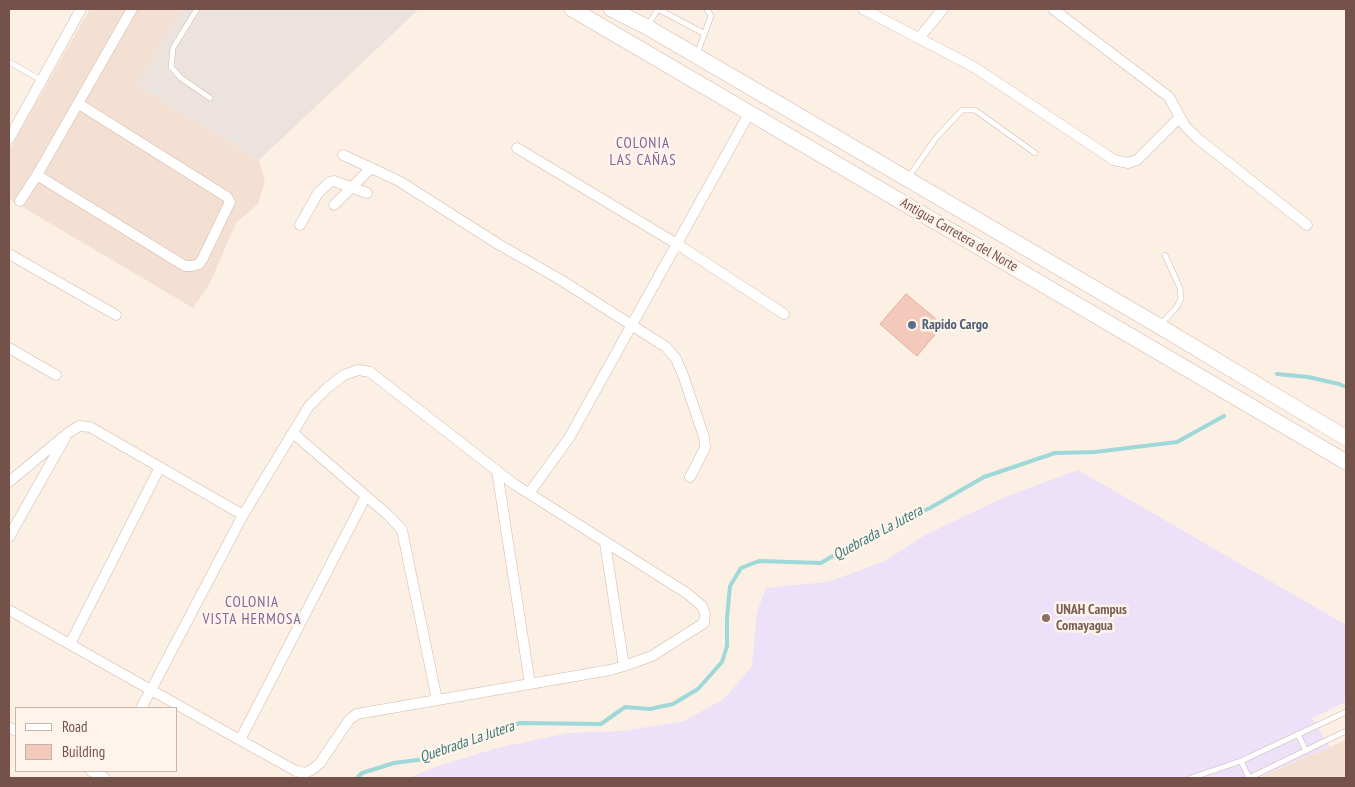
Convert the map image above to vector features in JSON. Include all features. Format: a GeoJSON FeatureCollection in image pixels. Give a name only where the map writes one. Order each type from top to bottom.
{"type":"FeatureCollection","features":[{"type":"Feature","properties":{"kind":"main road","name":"Antigua Carretera del Norte"},"geometry":{"type":"LineString","coordinates":[[572,9],[1346,462]]}},
{"type":"Feature","properties":{"kind":"main road","name":"Antigua Carretera del Norte"},"geometry":{"type":"LineString","coordinates":[[611,9],[696,56],[1159,326],[1346,438]]}},
{"type":"Feature","properties":{"kind":"street"},"geometry":{"type":"LineString","coordinates":[[9,139],[81,9]]}},
{"type":"Feature","properties":{"kind":"street"},"geometry":{"type":"LineString","coordinates":[[20,201],[37,175],[132,9]]}},
{"type":"Feature","properties":{"kind":"street"},"geometry":{"type":"LineString","coordinates":[[863,9],[974,67],[1114,160],[1128,163],[1137,160],[1180,117]]}},
{"type":"Feature","properties":{"kind":"street"},"geometry":{"type":"LineString","coordinates":[[919,38],[943,9]]}},
{"type":"Feature","properties":{"kind":"street"},"geometry":{"type":"LineString","coordinates":[[1053,9],[1169,97],[1185,126],[1197,138],[1307,225]]}},
{"type":"Feature","properties":{"kind":"street"},"geometry":{"type":"LineString","coordinates":[[37,175],[185,266],[199,264],[203,258],[230,202],[226,197],[78,104]]}},
{"type":"Feature","properties":{"kind":"street"},"geometry":{"type":"LineString","coordinates":[[530,492],[569,438],[750,112]]}},
{"type":"Feature","properties":{"kind":"street"},"geometry":{"type":"LineString","coordinates":[[517,148],[677,244],[784,314]]}},
{"type":"Feature","properties":{"kind":"street"},"geometry":{"type":"LineString","coordinates":[[343,154],[399,181],[666,347],[676,359],[683,375],[704,437],[705,448],[690,478]]}},
{"type":"Feature","properties":{"kind":"street"},"geometry":{"type":"LineString","coordinates":[[334,205],[371,168]]}},
{"type":"Feature","properties":{"kind":"street"},"geometry":{"type":"LineString","coordinates":[[300,225],[318,193],[330,182],[334,181],[367,193]]}},
{"type":"Feature","properties":{"kind":"street"},"geometry":{"type":"LineString","coordinates":[[9,254],[116,316]]}},
{"type":"Feature","properties":{"kind":"street"},"geometry":{"type":"LineString","coordinates":[[9,348],[56,375]]}},
{"type":"Feature","properties":{"kind":"street"},"geometry":{"type":"LineString","coordinates":[[9,610],[150,690],[296,771],[305,773],[320,763],[349,720],[357,714],[624,666],[652,656],[704,624],[705,614],[702,606],[688,594],[605,543],[497,471],[370,372],[358,370],[344,375],[327,388],[309,406],[243,515],[150,690],[142,707]]}},
{"type":"Feature","properties":{"kind":"street"},"geometry":{"type":"LineString","coordinates":[[9,482],[68,433],[79,426],[90,427],[243,515]]}},
{"type":"Feature","properties":{"kind":"street"},"geometry":{"type":"LineString","coordinates":[[9,537],[68,433]]}},
{"type":"Feature","properties":{"kind":"street"},"geometry":{"type":"LineString","coordinates":[[293,433],[402,530],[437,700]]}},
{"type":"Feature","properties":{"kind":"street"},"geometry":{"type":"LineString","coordinates":[[70,644],[160,467]]}},
{"type":"Feature","properties":{"kind":"street"},"geometry":{"type":"LineString","coordinates":[[497,471],[530,684]]}},
{"type":"Feature","properties":{"kind":"street"},"geometry":{"type":"LineString","coordinates":[[240,740],[366,496]]}},
{"type":"Feature","properties":{"kind":"street"},"geometry":{"type":"LineString","coordinates":[[605,543],[624,666]]}},
{"type":"Feature","properties":{"kind":"street"},"geometry":{"type":"LineString","coordinates":[[93,772],[104,778]]}},
{"type":"Feature","properties":{"kind":"lane"},"geometry":{"type":"LineString","coordinates":[[197,9],[174,48],[171,67],[181,78],[210,98]]}},
{"type":"Feature","properties":{"kind":"lane"},"geometry":{"type":"LineString","coordinates":[[647,28],[658,9],[705,34]]}},
{"type":"Feature","properties":{"kind":"lane"},"geometry":{"type":"LineString","coordinates":[[696,56],[710,16],[707,9]]}},
{"type":"Feature","properties":{"kind":"lane"},"geometry":{"type":"LineString","coordinates":[[9,62],[41,80]]}},
{"type":"Feature","properties":{"kind":"lane"},"geometry":{"type":"LineString","coordinates":[[907,180],[936,138],[962,110],[975,110],[1035,152]]}},
{"type":"Feature","properties":{"kind":"lane"},"geometry":{"type":"LineString","coordinates":[[1159,326],[1176,308],[1181,299],[1180,288],[1165,255]]}},
{"type":"Feature","properties":{"kind":"lane"},"geometry":{"type":"LineString","coordinates":[[1191,778],[1241,761],[1346,712]]}},
{"type":"Feature","properties":{"kind":"lane"},"geometry":{"type":"LineString","coordinates":[[1241,761],[1249,778],[1346,731]]}},
{"type":"Feature","properties":{"kind":"lane"},"geometry":{"type":"LineString","coordinates":[[1298,734],[1306,751]]}},
{"type":"Feature","properties":{"kind":"shaded area"},"geometry":{"type":"Polygon","coordinates":[[[90,9],[182,9],[137,85],[259,160],[265,181],[258,204],[236,223],[209,285],[193,308],[9,199],[9,150],[90,9]]]}},
{"type":"Feature","properties":{"kind":"shaded area"},"geometry":{"type":"Polygon","coordinates":[[[182,9],[419,9],[259,160],[136,85],[182,9]]]}},
{"type":"Feature","properties":{"kind":"shaded area","name":"UNAH Campus Comayagua"},"geometry":{"type":"Polygon","coordinates":[[[1078,470],[1346,625],[1346,702],[1312,718],[1330,747],[1257,778],[408,778],[497,748],[568,733],[623,731],[684,721],[724,699],[752,666],[757,612],[766,588],[828,582],[885,561],[925,535],[1005,497],[1078,470]]]}},
{"type":"Feature","properties":{"kind":"shaded area"},"geometry":{"type":"Polygon","coordinates":[[[1346,740],[1346,778],[1257,778],[1330,747],[1346,740]]]}},
{"type":"Feature","properties":{"kind":"building","name":"Rapido Cargo"},"geometry":{"type":"Polygon","coordinates":[[[906,294],[943,325],[917,356],[880,324],[906,294]]]}},
{"type":"Feature","properties":{"kind":"waterway","name":"Quebrada La Jutera"},"geometry":{"type":"LineString","coordinates":[[1277,374],[1308,377],[1346,387]]}},
{"type":"Feature","properties":{"kind":"waterway","name":"Quebrada La Jutera"},"geometry":{"type":"LineString","coordinates":[[357,778],[362,773],[394,763],[425,759],[472,738],[520,723],[601,724],[625,707],[650,709],[673,704],[698,689],[722,662],[727,646],[730,586],[741,568],[759,561],[821,563],[858,541],[930,508],[984,477],[1055,453],[1095,452],[1177,442],[1224,416]]}},
{"type":"Feature","properties":{"kind":"place","name":"Rapido Cargo"},"geometry":{"type":"Point","coordinates":[912,325]}},
{"type":"Feature","properties":{"kind":"place","name":"UNAH Campus Comayagua"},"geometry":{"type":"Point","coordinates":[1046,618]}},
{"type":"Feature","properties":{"kind":"district","name":"COLONIA LAS CAÑAS"},"geometry":{"type":"Point","coordinates":[643,152]}},
{"type":"Feature","properties":{"kind":"district","name":"COLONIA VISTA HERMOSA"},"geometry":{"type":"Point","coordinates":[252,612]}}]}
